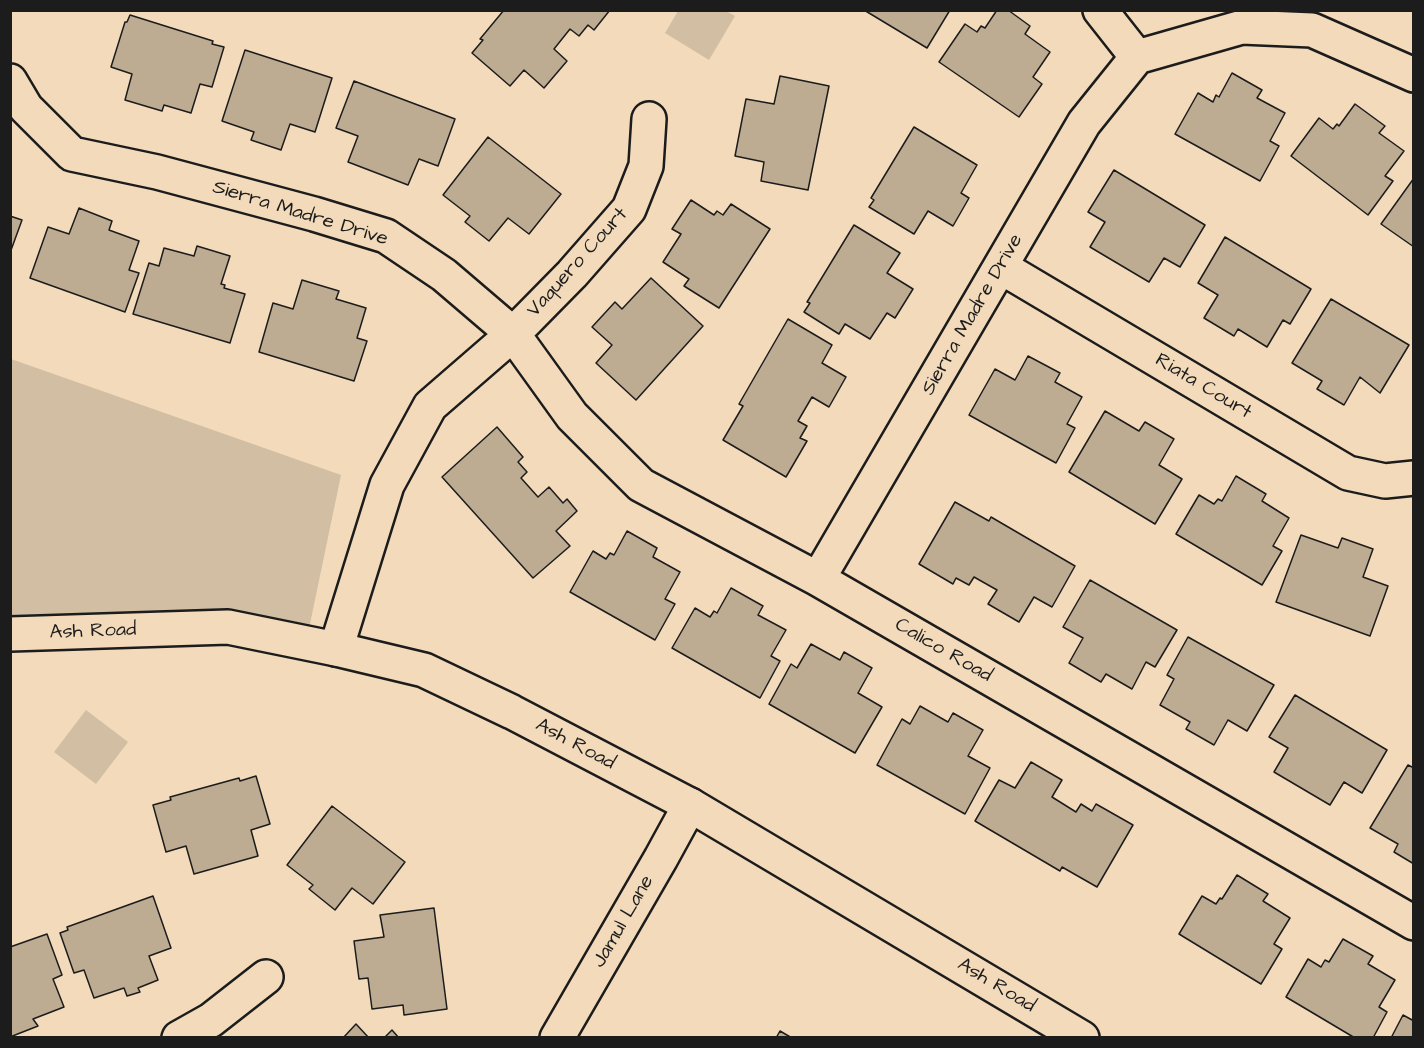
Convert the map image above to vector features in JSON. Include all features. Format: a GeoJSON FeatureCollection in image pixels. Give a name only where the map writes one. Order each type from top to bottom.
{"type":"FeatureCollection","features":[{"type":"Feature","properties":{"kind":"street"},"geometry":{"type":"LineString","coordinates":[[1100,10],[1137,57],[1242,27],[1312,30],[1413,75]]}},
{"type":"Feature","properties":{"kind":"street","name":"Sierra Madre Drive"},"geometry":{"type":"LineString","coordinates":[[818,579],[1084,123],[1137,57]]}},
{"type":"Feature","properties":{"kind":"street","name":"Sierra Madre Drive"},"geometry":{"type":"LineString","coordinates":[[10,81],[26,108],[72,154],[157,172],[314,214],[386,236],[444,275],[513,334]]}},
{"type":"Feature","properties":{"kind":"street","name":"Vaquero Court"},"geometry":{"type":"LineString","coordinates":[[513,334],[573,274],[629,209],[646,166],[649,119]]}},
{"type":"Feature","properties":{"kind":"street","name":"Riata Court"},"geometry":{"type":"LineString","coordinates":[[1001,267],[1348,473],[1385,481],[1413,478]]}},
{"type":"Feature","properties":{"kind":"street"},"geometry":{"type":"LineString","coordinates":[[336,649],[387,485],[430,406],[513,334]]}},
{"type":"Feature","properties":{"kind":"street","name":"Calico Road"},"geometry":{"type":"LineString","coordinates":[[513,334],[572,416],[641,484],[818,579],[1413,923]]}},
{"type":"Feature","properties":{"kind":"street","name":"Ash Road"},"geometry":{"type":"LineString","coordinates":[[10,634],[228,627],[424,670],[512,712],[690,805],[1082,1038]]}},
{"type":"Feature","properties":{"kind":"street","name":"Jamul Lane"},"geometry":{"type":"LineString","coordinates":[[557,1038],[690,805]]}},
{"type":"Feature","properties":{"kind":"street"},"geometry":{"type":"LineString","coordinates":[[178,1038],[211,1020],[266,977]]}},
{"type":"Feature","properties":{"kind":"shaded area"},"geometry":{"type":"Polygon","coordinates":[[[678,11],[726,11],[735,16],[709,60],[665,33],[678,11]]]}},
{"type":"Feature","properties":{"kind":"shaded area"},"geometry":{"type":"Polygon","coordinates":[[[11,359],[341,475],[306,643],[11,634],[11,359]]]}},
{"type":"Feature","properties":{"kind":"shaded area"},"geometry":{"type":"Polygon","coordinates":[[[86,710],[128,742],[96,784],[54,752],[86,710]]]}},
{"type":"Feature","properties":{"kind":"building"},"geometry":{"type":"Polygon","coordinates":[[[504,10],[610,10],[594,30],[588,25],[579,36],[570,29],[554,49],[567,61],[544,88],[524,70],[510,86],[472,53],[483,40],[480,39],[504,10]]]}},
{"type":"Feature","properties":{"kind":"building"},"geometry":{"type":"Polygon","coordinates":[[[864,10],[950,10],[927,48],[864,10]]]}},
{"type":"Feature","properties":{"kind":"building"},"geometry":{"type":"Polygon","coordinates":[[[997,10],[1008,10],[1030,26],[1025,34],[1050,52],[1033,77],[1042,84],[1019,117],[939,62],[965,24],[977,32],[981,26],[985,28],[997,10]]]}},
{"type":"Feature","properties":{"kind":"building"},"geometry":{"type":"Polygon","coordinates":[[[130,15],[213,41],[212,44],[224,47],[212,87],[200,84],[191,113],[164,105],[162,111],[125,100],[132,74],[111,67],[125,22],[130,15]]]}},
{"type":"Feature","properties":{"kind":"building"},"geometry":{"type":"Polygon","coordinates":[[[245,50],[332,78],[315,132],[290,124],[281,150],[251,140],[254,132],[222,121],[245,50]]]}},
{"type":"Feature","properties":{"kind":"building"},"geometry":{"type":"Polygon","coordinates":[[[1232,73],[1262,90],[1257,98],[1285,113],[1270,141],[1279,146],[1260,181],[1175,134],[1198,93],[1213,102],[1216,95],[1219,97],[1232,73]]]}},
{"type":"Feature","properties":{"kind":"building"},"geometry":{"type":"Polygon","coordinates":[[[780,76],[829,86],[808,190],[761,181],[764,162],[735,156],[746,99],[774,104],[780,76]]]}},
{"type":"Feature","properties":{"kind":"building"},"geometry":{"type":"Polygon","coordinates":[[[354,81],[455,119],[438,166],[419,159],[408,185],[348,162],[358,136],[336,128],[354,81]]]}},
{"type":"Feature","properties":{"kind":"building"},"geometry":{"type":"Polygon","coordinates":[[[1355,104],[1385,126],[1379,133],[1404,151],[1385,176],[1393,181],[1368,215],[1291,156],[1319,118],[1333,129],[1337,124],[1339,126],[1355,104]]]}},
{"type":"Feature","properties":{"kind":"building"},"geometry":{"type":"Polygon","coordinates":[[[914,127],[977,165],[961,193],[969,198],[953,226],[928,211],[914,234],[869,207],[874,200],[871,198],[914,127]]]}},
{"type":"Feature","properties":{"kind":"building"},"geometry":{"type":"Polygon","coordinates":[[[488,137],[561,194],[529,234],[508,218],[489,241],[465,222],[470,216],[443,195],[488,137]]]}},
{"type":"Feature","properties":{"kind":"building"},"geometry":{"type":"Polygon","coordinates":[[[1114,170],[1205,225],[1180,267],[1164,258],[1149,282],[1090,247],[1105,222],[1088,212],[1114,170]]]}},
{"type":"Feature","properties":{"kind":"building"},"geometry":{"type":"Polygon","coordinates":[[[1414,178],[1414,247],[1381,224],[1414,178]]]}},
{"type":"Feature","properties":{"kind":"building"},"geometry":{"type":"Polygon","coordinates":[[[691,200],[714,215],[717,211],[723,215],[731,204],[770,229],[719,308],[684,286],[689,279],[663,262],[681,234],[672,229],[691,200]]]}},
{"type":"Feature","properties":{"kind":"building"},"geometry":{"type":"Polygon","coordinates":[[[79,208],[112,221],[109,230],[139,241],[129,270],[139,273],[125,312],[30,278],[48,227],[69,234],[79,208]]]}},
{"type":"Feature","properties":{"kind":"building"},"geometry":{"type":"Polygon","coordinates":[[[10,216],[22,220],[10,253],[10,216]]]}},
{"type":"Feature","properties":{"kind":"building"},"geometry":{"type":"Polygon","coordinates":[[[854,225],[900,253],[887,273],[913,289],[895,318],[887,313],[870,339],[845,324],[839,334],[804,312],[810,303],[807,302],[854,225]]]}},
{"type":"Feature","properties":{"kind":"building"},"geometry":{"type":"Polygon","coordinates":[[[1225,237],[1311,289],[1290,324],[1283,320],[1267,347],[1238,329],[1234,336],[1204,318],[1218,295],[1198,283],[1225,237]]]}},
{"type":"Feature","properties":{"kind":"building"},"geometry":{"type":"Polygon","coordinates":[[[197,246],[230,256],[221,284],[225,285],[224,288],[245,294],[230,343],[133,314],[149,263],[159,266],[164,248],[194,256],[197,246]]]}},
{"type":"Feature","properties":{"kind":"building"},"geometry":{"type":"Polygon","coordinates":[[[651,278],[703,326],[636,400],[596,363],[612,345],[592,327],[615,302],[622,309],[651,278]]]}},
{"type":"Feature","properties":{"kind":"building"},"geometry":{"type":"Polygon","coordinates":[[[302,280],[339,291],[336,299],[366,308],[357,338],[367,341],[354,381],[259,352],[273,303],[293,309],[302,280]]]}},
{"type":"Feature","properties":{"kind":"building"},"geometry":{"type":"Polygon","coordinates":[[[1331,299],[1409,345],[1380,393],[1360,377],[1344,405],[1317,389],[1322,381],[1292,363],[1331,299]]]}},
{"type":"Feature","properties":{"kind":"building"},"geometry":{"type":"Polygon","coordinates":[[[788,319],[832,345],[822,363],[846,377],[829,407],[812,397],[798,421],[807,426],[800,438],[807,441],[786,477],[723,440],[743,406],[739,404],[788,319]]]}},
{"type":"Feature","properties":{"kind":"building"},"geometry":{"type":"Polygon","coordinates":[[[1028,356],[1060,373],[1055,382],[1082,397],[1067,424],[1075,428],[1056,463],[969,415],[995,369],[1015,380],[1028,356]]]}},
{"type":"Feature","properties":{"kind":"building"},"geometry":{"type":"Polygon","coordinates":[[[1105,411],[1139,431],[1145,422],[1174,439],[1159,465],[1182,479],[1155,524],[1069,472],[1105,411]]]}},
{"type":"Feature","properties":{"kind":"building"},"geometry":{"type":"Polygon","coordinates":[[[497,427],[523,457],[518,462],[527,472],[521,478],[538,497],[549,487],[563,503],[567,499],[577,511],[556,531],[570,546],[533,578],[442,477],[497,427]]]}},
{"type":"Feature","properties":{"kind":"building"},"geometry":{"type":"Polygon","coordinates":[[[1236,476],[1266,494],[1262,501],[1289,518],[1273,546],[1282,551],[1262,585],[1176,534],[1199,495],[1214,504],[1218,499],[1222,501],[1236,476]]]}},
{"type":"Feature","properties":{"kind":"building"},"geometry":{"type":"Polygon","coordinates":[[[955,502],[989,521],[991,517],[1075,566],[1052,607],[1034,597],[1019,622],[988,604],[997,590],[974,577],[969,585],[956,578],[953,584],[919,564],[955,502]]]}},
{"type":"Feature","properties":{"kind":"building"},"geometry":{"type":"Polygon","coordinates":[[[627,531],[657,548],[653,557],[680,572],[665,599],[675,604],[655,640],[570,592],[593,551],[606,559],[610,553],[614,555],[627,531]]]}},
{"type":"Feature","properties":{"kind":"building"},"geometry":{"type":"Polygon","coordinates":[[[1301,535],[1338,548],[1342,538],[1373,549],[1363,577],[1388,586],[1370,636],[1276,602],[1301,535]]]}},
{"type":"Feature","properties":{"kind":"building"},"geometry":{"type":"Polygon","coordinates":[[[1090,580],[1177,630],[1155,667],[1146,662],[1132,689],[1106,674],[1101,682],[1069,663],[1083,638],[1063,627],[1090,580]]]}},
{"type":"Feature","properties":{"kind":"building"},"geometry":{"type":"Polygon","coordinates":[[[731,588],[763,606],[758,615],[786,630],[771,656],[780,661],[760,698],[672,648],[695,608],[710,617],[714,611],[717,613],[731,588]]]}},
{"type":"Feature","properties":{"kind":"building"},"geometry":{"type":"Polygon","coordinates":[[[1188,637],[1274,685],[1247,731],[1228,720],[1214,745],[1186,729],[1190,722],[1160,705],[1174,679],[1167,675],[1188,637]]]}},
{"type":"Feature","properties":{"kind":"building"},"geometry":{"type":"Polygon","coordinates":[[[811,644],[840,660],[844,652],[872,668],[858,693],[882,707],[855,753],[769,704],[791,664],[797,668],[811,644]]]}},
{"type":"Feature","properties":{"kind":"building"},"geometry":{"type":"Polygon","coordinates":[[[1295,695],[1387,750],[1362,793],[1344,782],[1330,805],[1274,772],[1288,748],[1269,737],[1295,695]]]}},
{"type":"Feature","properties":{"kind":"building"},"geometry":{"type":"Polygon","coordinates":[[[920,706],[948,722],[953,713],[983,730],[968,756],[990,768],[965,814],[877,765],[902,719],[910,724],[920,706]]]}},
{"type":"Feature","properties":{"kind":"building"},"geometry":{"type":"Polygon","coordinates":[[[1031,762],[1062,780],[1052,797],[1076,812],[1081,804],[1092,811],[1096,804],[1133,825],[1097,887],[1062,867],[1060,871],[975,821],[999,780],[1015,788],[1031,762]]]}},
{"type":"Feature","properties":{"kind":"building"},"geometry":{"type":"Polygon","coordinates":[[[1408,765],[1414,768],[1414,864],[1394,852],[1398,844],[1370,828],[1408,765]]]}},
{"type":"Feature","properties":{"kind":"building"},"geometry":{"type":"Polygon","coordinates":[[[256,776],[270,824],[251,830],[258,856],[194,874],[186,846],[166,852],[153,805],[171,800],[170,797],[239,778],[240,781],[256,776]]]}},
{"type":"Feature","properties":{"kind":"building"},"geometry":{"type":"Polygon","coordinates":[[[332,806],[405,862],[373,904],[352,888],[335,910],[309,889],[313,885],[287,865],[332,806]]]}},
{"type":"Feature","properties":{"kind":"building"},"geometry":{"type":"Polygon","coordinates":[[[1237,875],[1268,894],[1263,901],[1290,918],[1274,944],[1282,949],[1261,984],[1179,934],[1202,896],[1216,904],[1220,898],[1222,899],[1237,875]]]}},
{"type":"Feature","properties":{"kind":"building"},"geometry":{"type":"Polygon","coordinates":[[[153,896],[171,948],[149,956],[158,980],[138,988],[140,992],[127,996],[124,988],[94,998],[84,970],[74,973],[60,933],[68,930],[67,927],[153,896]]]}},
{"type":"Feature","properties":{"kind":"building"},"geometry":{"type":"Polygon","coordinates":[[[434,908],[447,1009],[404,1015],[403,1005],[372,1009],[368,978],[359,979],[354,941],[384,937],[380,915],[434,908]]]}},
{"type":"Feature","properties":{"kind":"building"},"geometry":{"type":"Polygon","coordinates":[[[47,934],[62,975],[53,979],[64,1007],[33,1019],[38,1026],[10,1037],[10,947],[47,934]]]}},
{"type":"Feature","properties":{"kind":"building"},"geometry":{"type":"Polygon","coordinates":[[[1343,939],[1373,956],[1368,964],[1395,980],[1379,1007],[1387,1012],[1373,1038],[1355,1038],[1286,997],[1308,959],[1321,967],[1325,960],[1329,962],[1343,939]]]}},
{"type":"Feature","properties":{"kind":"building"},"geometry":{"type":"Polygon","coordinates":[[[1403,1015],[1414,1021],[1414,1038],[1391,1038],[1403,1015]]]}},
{"type":"Feature","properties":{"kind":"building"},"geometry":{"type":"Polygon","coordinates":[[[356,1024],[369,1038],[343,1038],[356,1024]]]}},
{"type":"Feature","properties":{"kind":"building"},"geometry":{"type":"Polygon","coordinates":[[[392,1030],[399,1038],[384,1038],[392,1030]]]}},
{"type":"Feature","properties":{"kind":"building"},"geometry":{"type":"Polygon","coordinates":[[[780,1031],[792,1038],[776,1038],[780,1031]]]}}]}
